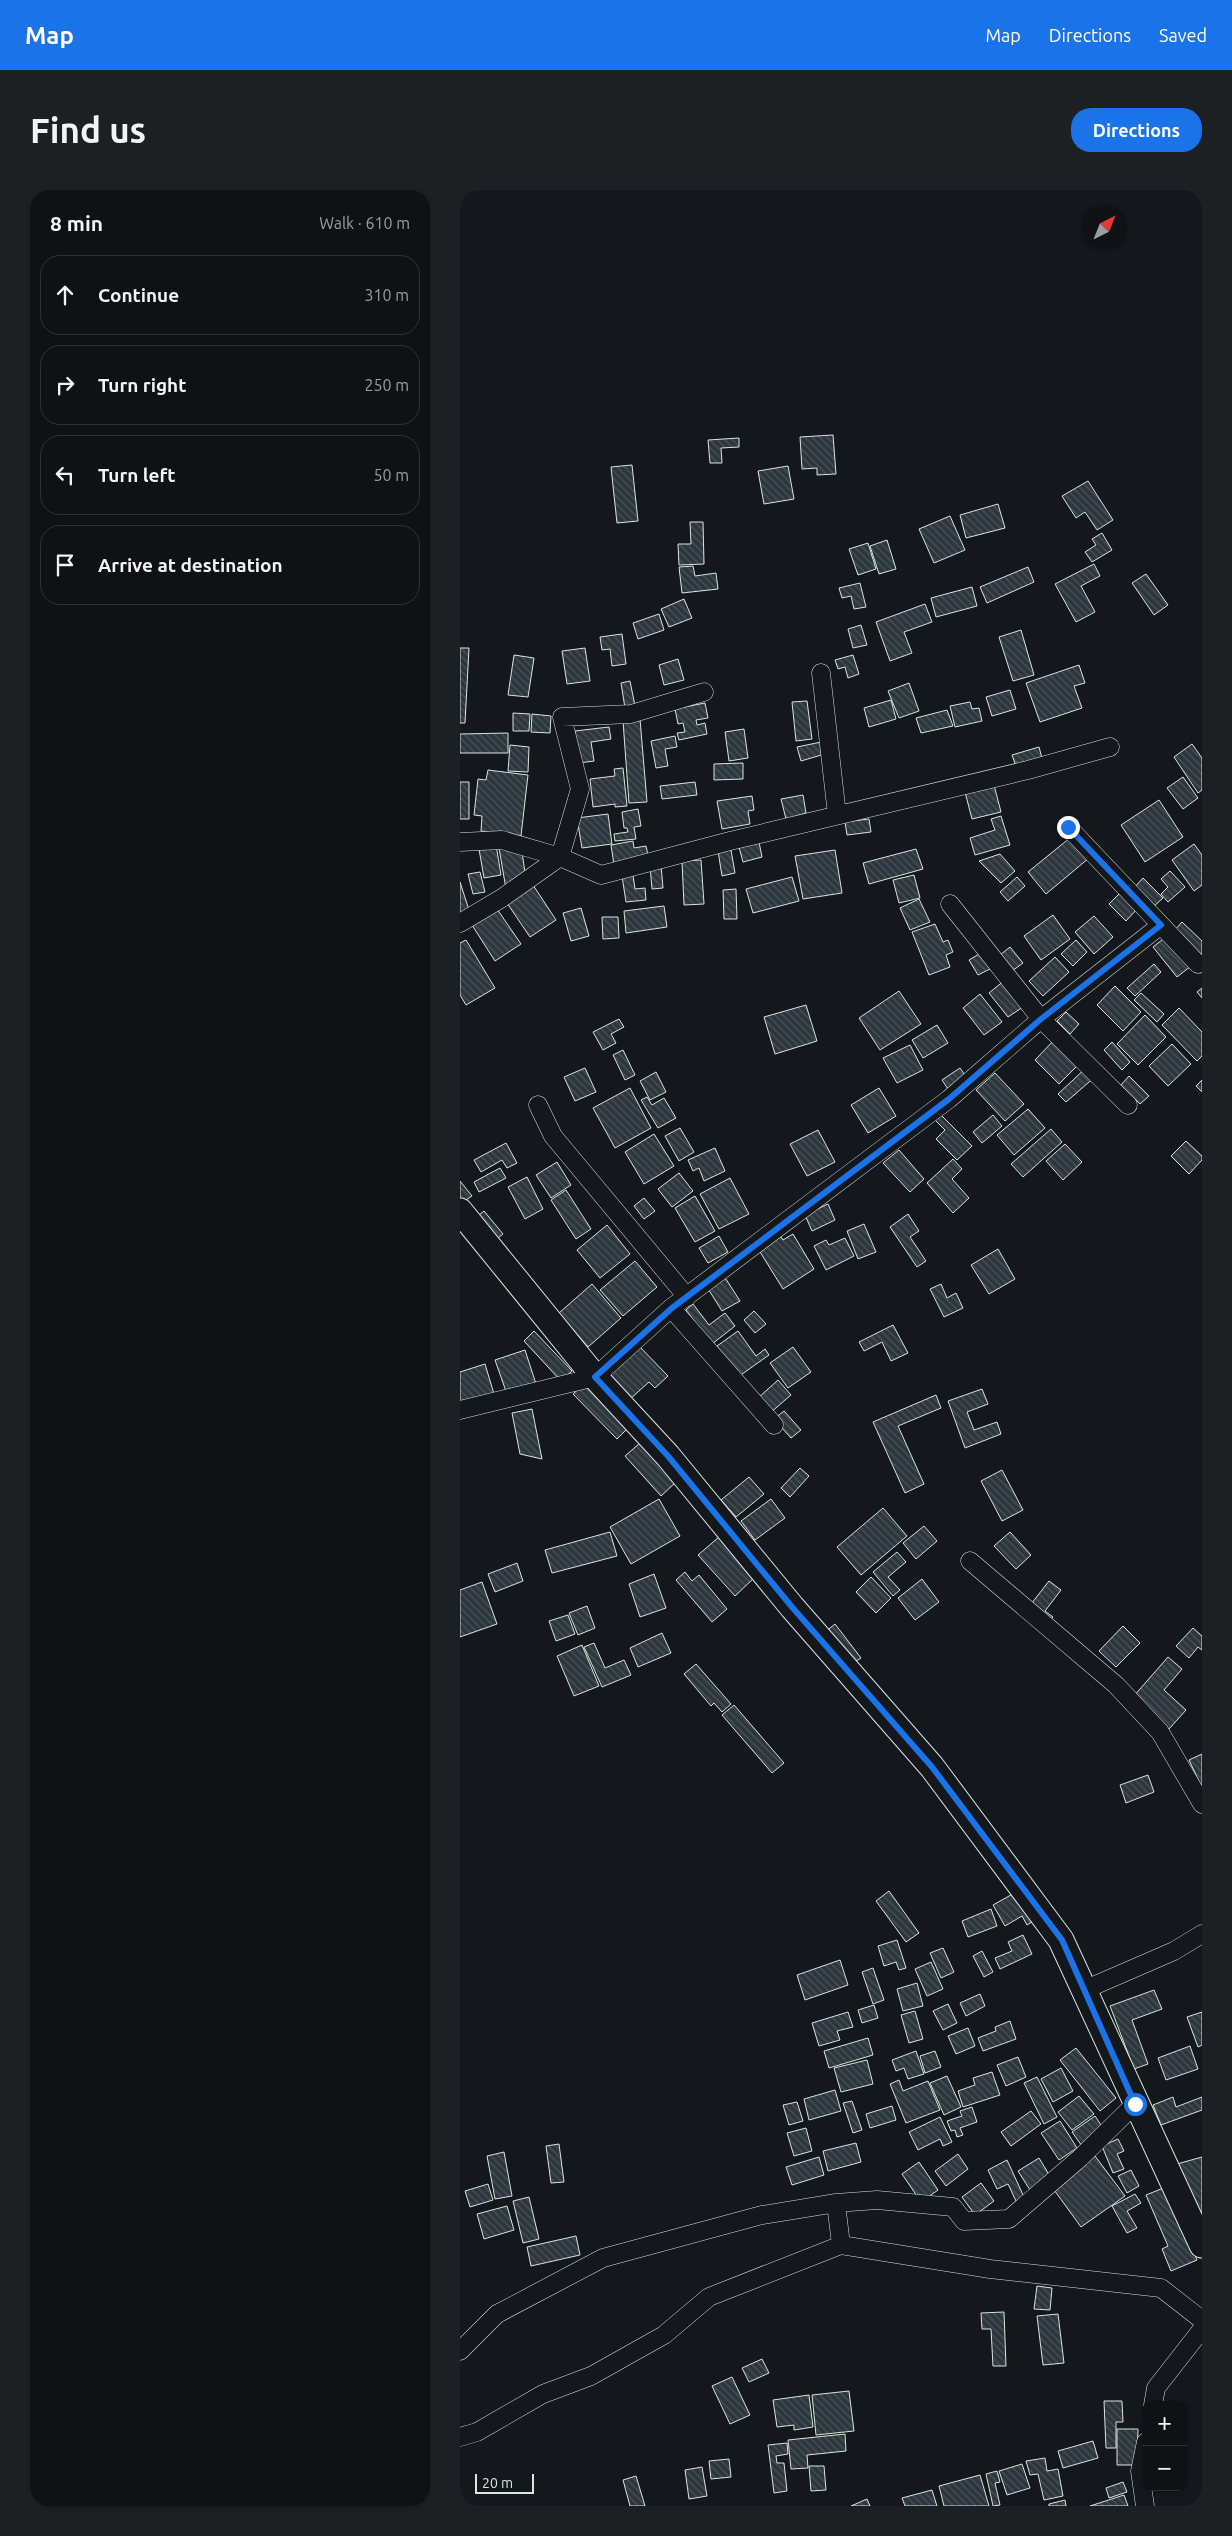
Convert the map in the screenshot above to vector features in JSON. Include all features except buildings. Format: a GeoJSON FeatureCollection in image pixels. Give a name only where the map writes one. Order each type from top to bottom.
{"type":"FeatureCollection","features":[{"type":"Feature","properties":{"kind":"street"},"geometry":{"type":"LineString","coordinates":[[821,674],[837,815]]}},
{"type":"Feature","properties":{"kind":"street"},"geometry":{"type":"LineString","coordinates":[[460,923],[502,898],[560,857],[580,789],[562,717],[631,714],[704,692]]}},
{"type":"Feature","properties":{"kind":"street"},"geometry":{"type":"LineString","coordinates":[[460,842],[502,840],[560,857],[601,875],[837,815],[1028,770],[1110,747]]}},
{"type":"Feature","properties":{"kind":"street"},"geometry":{"type":"LineString","coordinates":[[1068,827],[1198,964]]}},
{"type":"Feature","properties":{"kind":"street"},"geometry":{"type":"LineString","coordinates":[[950,904],[1041,1019],[1128,1105]]}},
{"type":"Feature","properties":{"kind":"street"},"geometry":{"type":"LineString","coordinates":[[460,1410],[595,1377],[672,1308],[949,1099],[1041,1019],[1161,925]]}},
{"type":"Feature","properties":{"kind":"street"},"geometry":{"type":"LineString","coordinates":[[538,1105],[553,1136],[687,1297]]}},
{"type":"Feature","properties":{"kind":"street"},"geometry":{"type":"LineString","coordinates":[[460,1211],[595,1377],[668,1456],[792,1607],[932,1767],[1062,1940],[1135,2104],[1202,2245]]}},
{"type":"Feature","properties":{"kind":"street"},"geometry":{"type":"LineString","coordinates":[[672,1308],[774,1425]]}},
{"type":"Feature","properties":{"kind":"street"},"geometry":{"type":"LineString","coordinates":[[970,1561],[1116,1685],[1160,1732],[1202,1806]]}},
{"type":"Feature","properties":{"kind":"street"},"geometry":{"type":"LineString","coordinates":[[1084,1990],[1174,1951],[1202,1934]]}},
{"type":"Feature","properties":{"kind":"street"},"geometry":{"type":"LineString","coordinates":[[460,2351],[497,2314],[603,2258],[762,2214],[836,2203],[877,2200],[953,2207],[964,2221],[1009,2219],[1080,2158],[1135,2104]]}},
{"type":"Feature","properties":{"kind":"street"},"geometry":{"type":"LineString","coordinates":[[836,2203],[841,2245]]}},
{"type":"Feature","properties":{"kind":"street"},"geometry":{"type":"LineString","coordinates":[[460,2437],[477,2432],[543,2394],[591,2376],[664,2335],[709,2297],[841,2245],[990,2269],[1160,2288],[1202,2320]]}},
{"type":"Feature","properties":{"kind":"street"},"geometry":{"type":"LineString","coordinates":[[1154,2401],[1156,2388],[1202,2329]]}},
{"type":"Feature","properties":{"kind":"street"},"geometry":{"type":"LineString","coordinates":[[1145,2446],[1140,2471],[1145,2506]]}},
{"type":"Feature","properties":{"kind":"route"},"geometry":{"type":"LineString","coordinates":[[1068,827],[1161,925],[1041,1019],[949,1099],[672,1308],[595,1377],[668,1456],[792,1607],[932,1767],[1062,1940],[1135,2104]]}}]}
